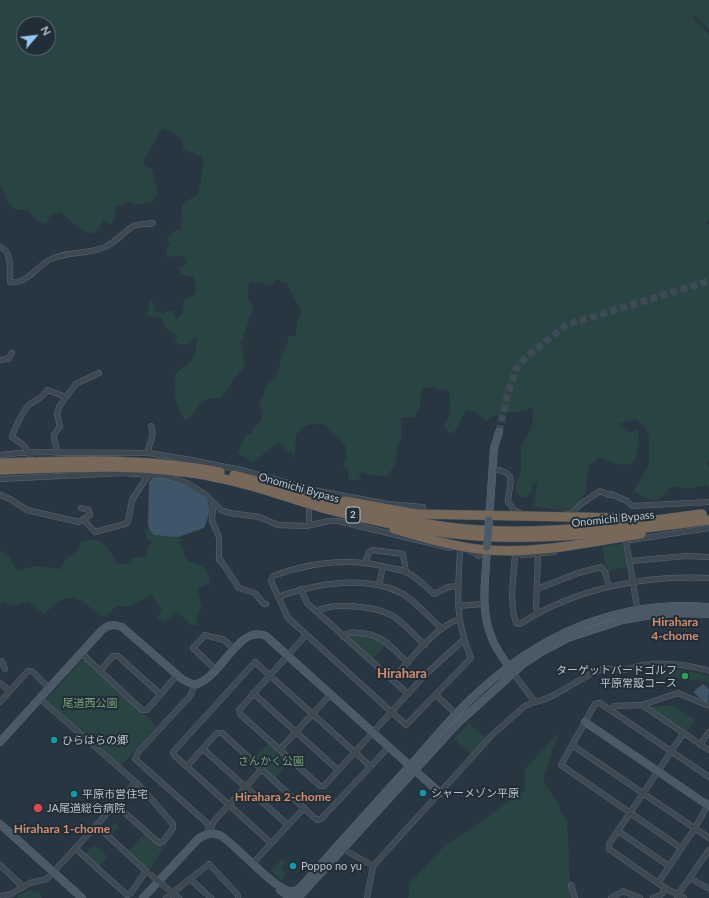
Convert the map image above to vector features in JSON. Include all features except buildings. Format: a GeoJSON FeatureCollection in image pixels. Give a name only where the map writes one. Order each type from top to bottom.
{"type":"FeatureCollection","features":[{"type":"Feature","properties":{"kind":"highway","name":"Onomichi Bypass"},"geometry":{"type":"LineString","coordinates":[[0,464],[107,460],[154,462],[223,472],[374,513],[462,528],[514,530],[570,529],[709,514]]}},
{"type":"Feature","properties":{"kind":"highway","name":"Onomichi Bypass"},"geometry":{"type":"LineString","coordinates":[[0,470],[83,467],[154,468],[221,478],[329,510],[422,529],[455,534],[503,537],[583,535],[709,521]]}},
{"type":"Feature","properties":{"kind":"highway"},"geometry":{"type":"LineString","coordinates":[[296,492],[416,514],[489,518],[683,517]]}},
{"type":"Feature","properties":{"kind":"highway"},"geometry":{"type":"LineString","coordinates":[[329,510],[404,533],[462,546],[523,550],[590,543],[709,521]]}},
{"type":"Feature","properties":{"kind":"street"},"geometry":{"type":"LineString","coordinates":[[0,247],[9,255],[10,282],[15,282],[35,273],[47,262],[58,256],[84,254],[104,248],[115,242],[130,228],[137,224],[153,223]]}},
{"type":"Feature","properties":{"kind":"street"},"geometry":{"type":"LineString","coordinates":[[0,360],[8,359],[12,353]]}},
{"type":"Feature","properties":{"kind":"street"},"geometry":{"type":"LineString","coordinates":[[57,452],[53,439],[54,432],[60,427],[58,413],[59,407],[76,384],[99,373]]}},
{"type":"Feature","properties":{"kind":"street"},"geometry":{"type":"LineString","coordinates":[[29,454],[22,444],[12,437],[15,426],[29,404],[42,398],[47,390],[66,397]]}},
{"type":"Feature","properties":{"kind":"street"},"geometry":{"type":"LineString","coordinates":[[148,453],[151,442],[151,426]]}},
{"type":"Feature","properties":{"kind":"street"},"geometry":{"type":"LineString","coordinates":[[499,432],[494,448],[492,469],[483,604],[488,629],[494,642],[511,670],[535,702]]}},
{"type":"Feature","properties":{"kind":"street"},"geometry":{"type":"LineString","coordinates":[[0,454],[57,452],[148,453],[241,470],[313,490],[388,504],[423,507]]}},
{"type":"Feature","properties":{"kind":"street"},"geometry":{"type":"LineString","coordinates":[[492,469],[502,470],[508,474],[512,480],[508,502],[510,507],[520,513],[571,514],[581,504],[600,492],[609,495],[611,494],[632,506],[709,502]]}},
{"type":"Feature","properties":{"kind":"street"},"geometry":{"type":"LineString","coordinates":[[0,480],[31,476],[123,473],[149,474],[178,479],[205,494],[213,503],[229,513],[259,518],[278,525],[309,525],[329,520],[474,552],[478,556],[487,548]]}},
{"type":"Feature","properties":{"kind":"street"},"geometry":{"type":"LineString","coordinates":[[84,520],[95,532],[128,522],[132,500],[149,474]]}},
{"type":"Feature","properties":{"kind":"street"},"geometry":{"type":"LineString","coordinates":[[0,495],[10,499],[27,510],[79,522],[90,515],[89,510],[80,508]]}},
{"type":"Feature","properties":{"kind":"street"},"geometry":{"type":"LineString","coordinates":[[213,503],[212,521],[219,537],[219,560],[239,588],[255,593],[264,604],[266,604]]}},
{"type":"Feature","properties":{"kind":"street"},"geometry":{"type":"LineString","coordinates":[[309,509],[309,525]]}},
{"type":"Feature","properties":{"kind":"street"},"geometry":{"type":"LineString","coordinates":[[487,548],[496,554],[538,555],[709,528]]}},
{"type":"Feature","properties":{"kind":"street"},"geometry":{"type":"LineString","coordinates":[[626,541],[638,613]]}},
{"type":"Feature","properties":{"kind":"street"},"geometry":{"type":"LineString","coordinates":[[365,563],[369,552],[372,550],[403,554],[406,572]]}},
{"type":"Feature","properties":{"kind":"street"},"geometry":{"type":"LineString","coordinates":[[458,586],[448,587],[434,594],[417,578],[406,572],[365,563],[338,562],[296,568],[273,576],[271,581],[288,618],[406,725],[409,724],[471,658],[464,641],[458,619],[460,550]]}},
{"type":"Feature","properties":{"kind":"street"},"geometry":{"type":"LineString","coordinates":[[515,555],[512,593],[513,612],[516,623],[520,624],[538,613],[578,596],[609,586],[687,577],[709,578]]}},
{"type":"Feature","properties":{"kind":"street"},"geometry":{"type":"LineString","coordinates":[[538,555],[536,607],[538,613]]}},
{"type":"Feature","properties":{"kind":"street"},"geometry":{"type":"LineString","coordinates":[[630,561],[680,556],[709,557]]}},
{"type":"Feature","properties":{"kind":"street"},"geometry":{"type":"LineString","coordinates":[[379,585],[383,566]]}},
{"type":"Feature","properties":{"kind":"street"},"geometry":{"type":"LineString","coordinates":[[537,589],[578,573],[601,567],[605,572],[609,586]]}},
{"type":"Feature","properties":{"kind":"street"},"geometry":{"type":"LineString","coordinates":[[278,597],[300,589],[349,582],[379,585],[402,593],[442,629]]}},
{"type":"Feature","properties":{"kind":"street"},"geometry":{"type":"LineString","coordinates":[[300,589],[307,603],[408,694]]}},
{"type":"Feature","properties":{"kind":"street"},"geometry":{"type":"LineString","coordinates":[[458,606],[483,604]]}},
{"type":"Feature","properties":{"kind":"street"},"geometry":{"type":"LineString","coordinates":[[298,898],[322,867],[409,766],[471,699],[556,636],[607,616],[638,613],[686,605],[709,607]]}},
{"type":"Feature","properties":{"kind":"street"},"geometry":{"type":"LineString","coordinates":[[317,612],[321,608],[341,606],[363,608],[388,613],[424,645]]}},
{"type":"Feature","properties":{"kind":"street"},"geometry":{"type":"LineString","coordinates":[[638,613],[709,614]]}},
{"type":"Feature","properties":{"kind":"street"},"geometry":{"type":"LineString","coordinates":[[392,680],[424,645],[442,629],[458,619]]}},
{"type":"Feature","properties":{"kind":"street"},"geometry":{"type":"LineString","coordinates":[[0,742],[102,630],[108,626],[115,625],[128,630],[177,675],[194,685],[203,682],[248,636],[261,634],[266,636],[288,655],[440,793]]}},
{"type":"Feature","properties":{"kind":"street"},"geometry":{"type":"LineString","coordinates":[[344,637],[346,634],[351,632],[376,635],[408,663]]}},
{"type":"Feature","properties":{"kind":"street"},"geometry":{"type":"LineString","coordinates":[[216,670],[193,648],[205,635],[224,640],[234,649]]}},
{"type":"Feature","properties":{"kind":"street"},"geometry":{"type":"LineString","coordinates":[[306,635],[239,710],[240,714],[320,786],[324,786],[391,711],[444,657],[464,641]]}},
{"type":"Feature","properties":{"kind":"street"},"geometry":{"type":"LineString","coordinates":[[81,653],[142,710],[147,710],[177,675]]}},
{"type":"Feature","properties":{"kind":"street"},"geometry":{"type":"LineString","coordinates":[[100,671],[113,656],[118,656],[160,694]]}},
{"type":"Feature","properties":{"kind":"street"},"geometry":{"type":"LineString","coordinates":[[2,661],[6,669]]}},
{"type":"Feature","properties":{"kind":"street"},"geometry":{"type":"LineString","coordinates":[[271,843],[174,755],[173,752],[255,662],[370,767]]}},
{"type":"Feature","properties":{"kind":"street"},"geometry":{"type":"LineString","coordinates":[[367,898],[373,866],[503,724],[525,706],[543,701],[570,685],[607,667],[622,670],[641,666],[670,664],[686,665],[709,671]]}},
{"type":"Feature","properties":{"kind":"street"},"geometry":{"type":"LineString","coordinates":[[210,832],[220,834],[274,881],[288,891],[293,891],[300,888],[343,849],[457,724],[511,670]]}},
{"type":"Feature","properties":{"kind":"street"},"geometry":{"type":"LineString","coordinates":[[0,702],[28,671],[32,671],[49,688]]}},
{"type":"Feature","properties":{"kind":"street"},"geometry":{"type":"LineString","coordinates":[[0,683],[10,691]]}},
{"type":"Feature","properties":{"kind":"street"},"geometry":{"type":"LineString","coordinates":[[194,685],[191,695],[139,751],[135,759],[207,823],[210,832]]}},
{"type":"Feature","properties":{"kind":"street"},"geometry":{"type":"LineString","coordinates":[[253,693],[338,770]]}},
{"type":"Feature","properties":{"kind":"street"},"geometry":{"type":"LineString","coordinates":[[610,710],[614,706],[642,706],[678,693],[709,706]]}},
{"type":"Feature","properties":{"kind":"street"},"geometry":{"type":"LineString","coordinates":[[280,749],[331,694]]}},
{"type":"Feature","properties":{"kind":"street"},"geometry":{"type":"LineString","coordinates":[[436,695],[453,711]]}},
{"type":"Feature","properties":{"kind":"street"},"geometry":{"type":"LineString","coordinates":[[39,698],[135,783],[173,824],[173,828],[163,842],[159,843],[115,804]]}},
{"type":"Feature","properties":{"kind":"street"},"geometry":{"type":"LineString","coordinates":[[681,848],[564,769],[561,765],[595,704],[600,703],[709,777]]}},
{"type":"Feature","properties":{"kind":"street"},"geometry":{"type":"LineString","coordinates":[[642,706],[709,750]]}},
{"type":"Feature","properties":{"kind":"street"},"geometry":{"type":"LineString","coordinates":[[585,722],[709,805],[658,883]]}},
{"type":"Feature","properties":{"kind":"street"},"geometry":{"type":"LineString","coordinates":[[700,745],[709,732]]}},
{"type":"Feature","properties":{"kind":"street"},"geometry":{"type":"LineString","coordinates":[[187,766],[218,733],[222,733],[317,820],[321,819],[385,751]]}},
{"type":"Feature","properties":{"kind":"street"},"geometry":{"type":"LineString","coordinates":[[683,734],[609,844],[609,849],[677,896],[684,898]]}},
{"type":"Feature","properties":{"kind":"street"},"geometry":{"type":"LineString","coordinates":[[572,745],[709,838]]}},
{"type":"Feature","properties":{"kind":"street"},"geometry":{"type":"LineString","coordinates":[[203,749],[288,825]]}},
{"type":"Feature","properties":{"kind":"street"},"geometry":{"type":"LineString","coordinates":[[143,898],[199,838],[210,832],[214,822],[261,770]]}},
{"type":"Feature","properties":{"kind":"street"},"geometry":{"type":"LineString","coordinates":[[0,896],[11,894],[30,883],[47,879],[135,783]]}},
{"type":"Feature","properties":{"kind":"street"},"geometry":{"type":"LineString","coordinates":[[253,863],[304,808]]}},
{"type":"Feature","properties":{"kind":"street"},"geometry":{"type":"LineString","coordinates":[[0,824],[54,871],[82,898]]}},
{"type":"Feature","properties":{"kind":"street"},"geometry":{"type":"LineString","coordinates":[[96,825],[179,898]]}},
{"type":"Feature","properties":{"kind":"street"},"geometry":{"type":"LineString","coordinates":[[618,831],[669,866]]}},
{"type":"Feature","properties":{"kind":"street"},"geometry":{"type":"LineString","coordinates":[[75,848],[126,895],[131,893],[148,872]]}},
{"type":"Feature","properties":{"kind":"street"},"geometry":{"type":"LineString","coordinates":[[343,849],[373,866]]}},
{"type":"Feature","properties":{"kind":"street"},"geometry":{"type":"LineString","coordinates":[[677,896],[707,857],[709,850]]}},
{"type":"Feature","properties":{"kind":"street"},"geometry":{"type":"LineString","coordinates":[[253,863],[264,876],[291,898]]}},
{"type":"Feature","properties":{"kind":"street"},"geometry":{"type":"LineString","coordinates":[[166,898],[171,891],[210,864],[238,895],[238,898]]}},
{"type":"Feature","properties":{"kind":"street"},"geometry":{"type":"LineString","coordinates":[[0,865],[20,884],[22,888]]}},
{"type":"Feature","properties":{"kind":"street"},"geometry":{"type":"LineString","coordinates":[[690,878],[709,889]]}},
{"type":"Feature","properties":{"kind":"street"},"geometry":{"type":"LineString","coordinates":[[190,879],[211,898]]}},
{"type":"Feature","properties":{"kind":"street"},"geometry":{"type":"LineString","coordinates":[[571,885],[575,898]]}},
{"type":"Feature","properties":{"kind":"street"},"geometry":{"type":"LineString","coordinates":[[654,898],[661,895],[665,888]]}},
{"type":"Feature","properties":{"kind":"street"},"geometry":{"type":"LineString","coordinates":[[611,898],[623,891],[640,898]]}},
{"type":"Feature","properties":{"kind":"green space"},"geometry":{"type":"Polygon","coordinates":[[[0,0],[709,0],[709,30],[695,15],[692,17],[709,34],[709,222],[707,221],[706,223],[709,225],[709,461],[707,464],[709,466],[709,487],[705,485],[688,488],[672,486],[662,496],[655,500],[646,498],[633,491],[649,466],[649,437],[644,426],[636,419],[618,424],[630,433],[637,428],[639,440],[635,462],[629,465],[613,463],[599,457],[590,465],[586,482],[587,491],[573,511],[568,512],[533,506],[538,481],[533,482],[531,492],[527,497],[521,497],[516,492],[515,485],[521,474],[521,447],[532,426],[533,408],[492,417],[486,422],[477,413],[466,409],[456,430],[450,434],[444,427],[451,412],[449,392],[446,389],[438,391],[433,387],[423,388],[419,408],[414,417],[401,418],[402,437],[398,445],[395,463],[387,476],[369,475],[363,472],[358,475],[363,480],[348,480],[349,470],[343,465],[347,458],[345,445],[325,426],[318,423],[303,427],[296,435],[295,457],[278,443],[253,463],[238,453],[246,434],[252,434],[254,426],[259,424],[263,413],[259,406],[269,381],[275,379],[289,336],[296,336],[297,322],[302,313],[286,283],[277,280],[271,286],[251,281],[247,286],[249,302],[254,305],[241,343],[245,363],[242,370],[221,398],[205,400],[190,418],[184,419],[179,408],[175,393],[175,381],[176,374],[194,357],[197,339],[193,337],[191,343],[181,345],[174,342],[178,335],[167,329],[162,318],[147,315],[150,300],[153,302],[154,311],[163,313],[172,310],[176,319],[183,313],[184,300],[195,294],[196,285],[193,277],[181,274],[179,268],[186,265],[186,259],[182,256],[167,257],[166,250],[171,242],[167,240],[174,231],[181,229],[182,204],[198,194],[202,175],[203,157],[184,150],[178,135],[162,128],[143,163],[152,170],[158,192],[152,202],[137,205],[128,202],[114,208],[115,217],[113,222],[111,224],[103,221],[98,230],[91,234],[78,227],[60,212],[50,216],[46,224],[36,220],[29,211],[14,209],[7,201],[0,182],[0,0]]]}},
{"type":"Feature","properties":{"kind":"green space"},"geometry":{"type":"Polygon","coordinates":[[[144,529],[149,529],[154,535],[170,535],[181,539],[179,543],[185,552],[183,554],[186,559],[203,567],[209,575],[210,584],[197,588],[202,608],[197,615],[197,625],[192,625],[177,612],[164,622],[157,619],[162,610],[151,595],[131,606],[117,606],[107,615],[101,617],[85,603],[73,598],[67,598],[61,601],[44,614],[28,601],[12,606],[3,601],[0,604],[0,550],[8,556],[18,571],[34,566],[61,569],[64,560],[78,550],[80,543],[93,540],[103,543],[107,547],[116,563],[130,564],[133,558],[144,556],[146,559],[148,547],[153,542],[147,539],[144,529]]]}},
{"type":"Feature","properties":{"kind":"green space"},"geometry":{"type":"Polygon","coordinates":[[[624,543],[628,566],[607,572],[602,547],[624,543]]]}},
{"type":"Feature","properties":{"kind":"green space"},"geometry":{"type":"Polygon","coordinates":[[[358,635],[373,636],[385,646],[371,660],[346,638],[358,635]]]}},
{"type":"Feature","properties":{"kind":"green space","name":"尾道西公園"},"geometry":{"type":"Polygon","coordinates":[[[85,660],[157,726],[120,767],[48,702],[47,698],[81,661],[85,660]]]}},
{"type":"Feature","properties":{"kind":"green space","name":"ターゲットバードゴルフ 平原常設コース"},"geometry":{"type":"Polygon","coordinates":[[[662,670],[682,670],[709,676],[709,682],[660,676],[662,670]]]}},
{"type":"Feature","properties":{"kind":"green space"},"geometry":{"type":"Polygon","coordinates":[[[673,705],[695,720],[686,732],[649,707],[673,705]]]}},
{"type":"Feature","properties":{"kind":"green space"},"geometry":{"type":"Polygon","coordinates":[[[469,723],[486,738],[471,755],[454,739],[469,723]]]}},
{"type":"Feature","properties":{"kind":"green space"},"geometry":{"type":"Polygon","coordinates":[[[558,734],[543,781],[556,801],[567,823],[571,898],[408,898],[410,883],[446,844],[467,832],[525,790],[524,770],[558,734]]]}},
{"type":"Feature","properties":{"kind":"green space","name":"さんかく公園"},"geometry":{"type":"Polygon","coordinates":[[[269,743],[290,761],[275,779],[253,760],[269,743]]]}},
{"type":"Feature","properties":{"kind":"green space"},"geometry":{"type":"Polygon","coordinates":[[[114,822],[119,827],[110,836],[105,831],[114,822]]]}},
{"type":"Feature","properties":{"kind":"green space"},"geometry":{"type":"Polygon","coordinates":[[[145,833],[163,848],[149,871],[128,852],[145,833]]]}},
{"type":"Feature","properties":{"kind":"green space"},"geometry":{"type":"Polygon","coordinates":[[[94,844],[108,857],[99,867],[85,854],[94,844]]]}},
{"type":"Feature","properties":{"kind":"green space"},"geometry":{"type":"Polygon","coordinates":[[[282,859],[286,863],[281,869],[286,874],[282,881],[271,870],[282,859]]]}},
{"type":"Feature","properties":{"kind":"green space"},"geometry":{"type":"Polygon","coordinates":[[[29,890],[40,892],[42,898],[17,898],[19,895],[29,890]]]}},
{"type":"Feature","properties":{"kind":"water"},"geometry":{"type":"Polygon","coordinates":[[[153,477],[177,480],[206,498],[209,509],[204,528],[178,537],[154,535],[149,529],[148,524],[149,482],[153,477]]]}},
{"type":"Feature","properties":{"kind":"water"},"geometry":{"type":"Polygon","coordinates":[[[703,684],[709,689],[708,705],[693,692],[703,684]]]}},
{"type":"Feature","properties":{"kind":"tunnel"},"geometry":{"type":"LineString","coordinates":[[499,432],[508,393],[516,369],[526,357],[566,325],[709,281]]}},
{"type":"Feature","properties":{"kind":"place","name":"ターゲットバードゴルフ 平原常設コース"},"geometry":{"type":"Point","coordinates":[685,676]}},
{"type":"Feature","properties":{"kind":"place","name":"ひらはらの郷"},"geometry":{"type":"Point","coordinates":[54,740]}},
{"type":"Feature","properties":{"kind":"place","name":"シャーメゾン平原"},"geometry":{"type":"Point","coordinates":[423,793]}},
{"type":"Feature","properties":{"kind":"place","name":"平原市営住宅"},"geometry":{"type":"Point","coordinates":[74,794]}},
{"type":"Feature","properties":{"kind":"place","name":"JA尾道総合病院"},"geometry":{"type":"Point","coordinates":[38,808]}},
{"type":"Feature","properties":{"kind":"place","name":"Poppo no yu"},"geometry":{"type":"Point","coordinates":[293,866]}},
{"type":"Feature","properties":{"kind":"district","name":"Hirahara 4-chome"},"geometry":{"type":"Point","coordinates":[675,629]}},
{"type":"Feature","properties":{"kind":"district","name":"Hirahara"},"geometry":{"type":"Point","coordinates":[402,674]}},
{"type":"Feature","properties":{"kind":"district","name":"Hirahara 2-chome"},"geometry":{"type":"Point","coordinates":[283,797]}},
{"type":"Feature","properties":{"kind":"district","name":"Hirahara 1-chome"},"geometry":{"type":"Point","coordinates":[62,829]}}]}
